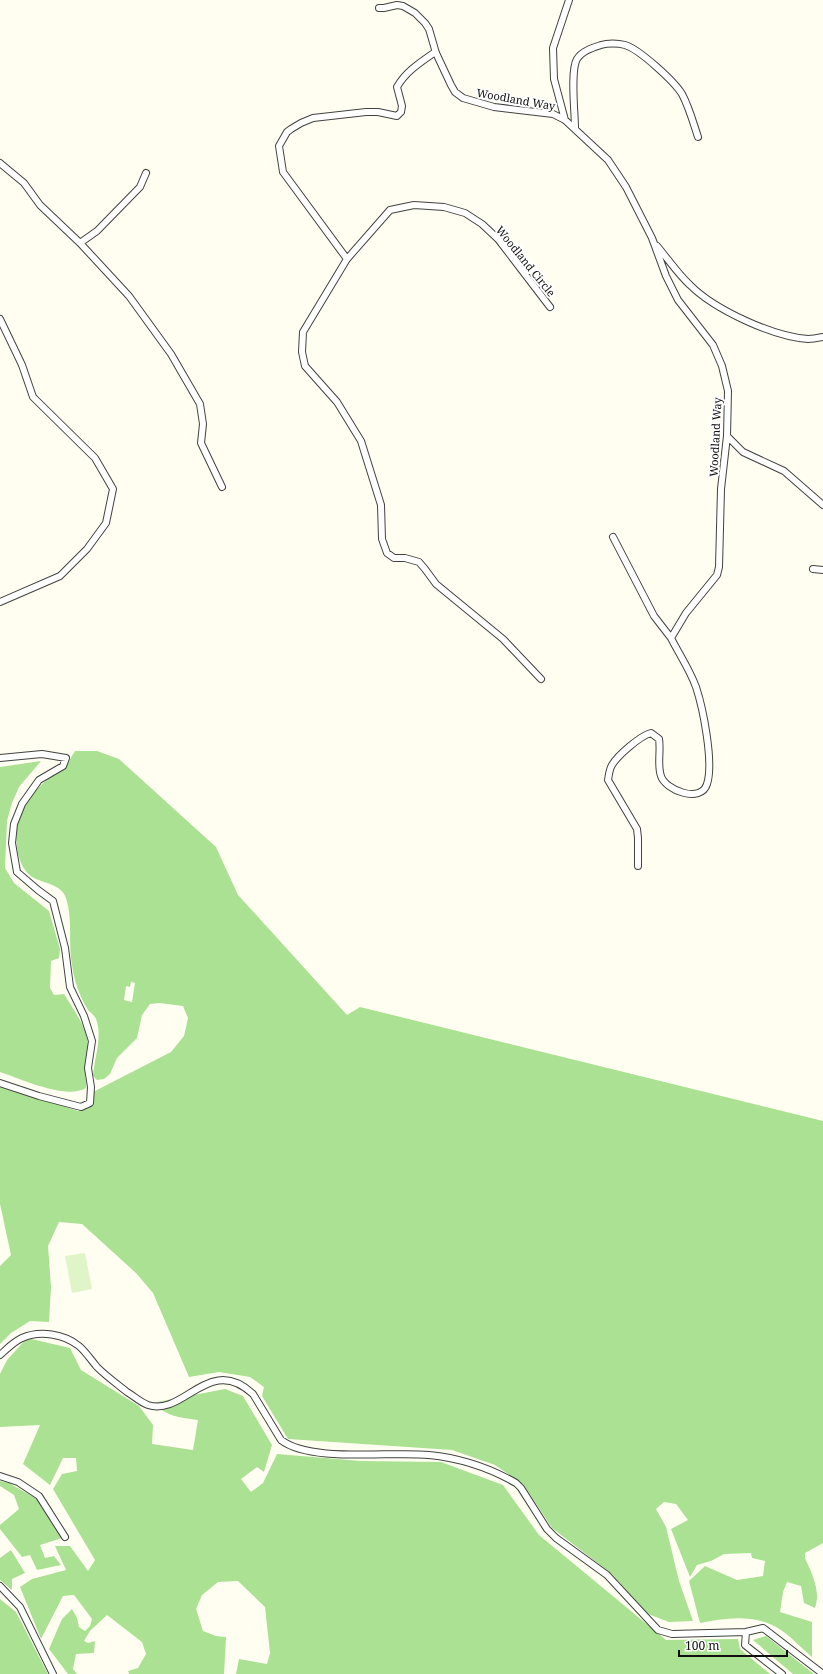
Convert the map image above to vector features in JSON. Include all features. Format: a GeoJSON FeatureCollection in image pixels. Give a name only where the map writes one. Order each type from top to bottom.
{"type":"FeatureCollection","features":[{"type":"Feature","properties":{"kind":"street"},"geometry":{"type":"LineString","coordinates":[[566,120],[554,79],[553,48],[569,0]]}},
{"type":"Feature","properties":{"kind":"street","name":"Woodland Way"},"geometry":{"type":"LineString","coordinates":[[379,8],[397,5],[403,6],[415,13],[429,29],[435,52],[451,85],[455,92],[463,98],[494,107],[553,114],[566,120],[608,160],[622,181],[653,242],[666,276],[678,300],[712,345],[722,366],[728,391],[727,436],[721,489],[718,571],[717,575],[683,617],[671,638]]}},
{"type":"Feature","properties":{"kind":"street"},"geometry":{"type":"LineString","coordinates":[[575,128],[574,90],[575,67],[577,59],[586,51],[605,44],[624,45],[635,50],[645,58],[678,89],[689,109],[698,137]]}},
{"type":"Feature","properties":{"kind":"street"},"geometry":{"type":"LineString","coordinates":[[347,259],[283,172],[279,146],[290,129],[313,118],[366,112],[397,116],[401,112],[402,106],[397,87],[402,78],[435,52]]}},
{"type":"Feature","properties":{"kind":"street"},"geometry":{"type":"LineString","coordinates":[[0,163],[24,183],[40,205],[80,243],[129,296],[175,360],[200,404],[203,424],[201,442],[222,487]]}},
{"type":"Feature","properties":{"kind":"street"},"geometry":{"type":"LineString","coordinates":[[80,243],[98,231],[140,187],[146,173]]}},
{"type":"Feature","properties":{"kind":"street","name":"Woodland Circle"},"geometry":{"type":"LineString","coordinates":[[541,679],[503,639],[436,584],[419,562],[405,558],[394,558],[387,553],[382,539],[381,505],[361,441],[337,402],[305,366],[302,352],[303,332],[347,259],[390,210],[414,204],[444,207],[465,213],[482,224],[498,239],[550,307]]}},
{"type":"Feature","properties":{"kind":"street"},"geometry":{"type":"LineString","coordinates":[[653,242],[690,286],[710,301],[751,323],[785,336],[809,339],[823,337]]}},
{"type":"Feature","properties":{"kind":"street"},"geometry":{"type":"LineString","coordinates":[[0,319],[22,364],[33,397],[95,458],[113,489],[106,523],[87,549],[60,576],[0,602]]}},
{"type":"Feature","properties":{"kind":"street"},"geometry":{"type":"LineString","coordinates":[[727,436],[743,452],[784,471],[823,505]]}},
{"type":"Feature","properties":{"kind":"street"},"geometry":{"type":"LineString","coordinates":[[613,537],[654,616],[671,638],[695,686],[707,739],[709,772],[707,784],[700,793],[692,795],[681,792],[666,784],[660,772],[659,739],[651,733],[641,738],[611,766],[609,774],[610,785],[628,812],[636,829],[638,838],[638,866]]}},
{"type":"Feature","properties":{"kind":"street"},"geometry":{"type":"LineString","coordinates":[[813,569],[823,570]]}},
{"type":"Feature","properties":{"kind":"street"},"geometry":{"type":"LineString","coordinates":[[0,758],[42,754],[66,758],[63,766],[39,780],[22,804],[14,824],[12,843],[17,872],[38,890],[53,900],[65,948],[70,988],[84,1016],[92,1041],[88,1068],[90,1103],[81,1107],[39,1096],[0,1083]]}},
{"type":"Feature","properties":{"kind":"street"},"geometry":{"type":"LineString","coordinates":[[0,1355],[12,1344],[22,1338],[48,1334],[60,1336],[80,1347],[103,1373],[147,1405],[158,1406],[167,1404],[203,1386],[215,1381],[224,1380],[248,1389],[258,1400],[281,1440],[288,1445],[302,1450],[329,1453],[428,1454],[475,1464],[516,1483],[521,1488],[547,1529],[556,1538],[607,1576],[658,1630],[672,1634],[746,1632],[763,1628],[823,1674]]}},
{"type":"Feature","properties":{"kind":"street"},"geometry":{"type":"LineString","coordinates":[[0,1476],[18,1482],[39,1496],[66,1537]]}},
{"type":"Feature","properties":{"kind":"street"},"geometry":{"type":"LineString","coordinates":[[0,1586],[20,1607],[53,1674]]}},
{"type":"Feature","properties":{"kind":"street"},"geometry":{"type":"LineString","coordinates":[[746,1632],[745,1644],[782,1674]]}},
{"type":"Feature","properties":{"kind":"green space"},"geometry":{"type":"Polygon","coordinates":[[[75,751],[97,751],[119,759],[216,847],[238,895],[347,1015],[360,1007],[823,1121],[823,1543],[805,1553],[805,1558],[813,1576],[816,1589],[817,1602],[815,1608],[804,1603],[801,1586],[787,1582],[783,1592],[780,1612],[812,1622],[812,1657],[785,1633],[776,1627],[758,1620],[738,1618],[700,1623],[689,1581],[705,1566],[737,1580],[763,1576],[765,1561],[752,1558],[751,1553],[724,1554],[711,1561],[697,1565],[690,1577],[671,1529],[688,1520],[676,1504],[664,1502],[656,1509],[666,1527],[679,1581],[693,1621],[669,1622],[648,1614],[612,1574],[552,1528],[524,1485],[495,1465],[452,1450],[288,1439],[262,1396],[264,1387],[250,1377],[219,1372],[189,1377],[153,1293],[136,1273],[82,1224],[59,1222],[48,1246],[51,1287],[49,1322],[30,1321],[11,1333],[0,1344],[0,1266],[11,1255],[0,1204],[0,1085],[78,1111],[91,1106],[93,1092],[171,1052],[184,1036],[188,1018],[183,1006],[159,1003],[150,1004],[142,1015],[137,1038],[117,1058],[110,1074],[104,1079],[97,1080],[93,1076],[99,1033],[98,1026],[93,1014],[88,1010],[82,1000],[74,977],[71,957],[69,914],[66,898],[57,887],[34,878],[28,873],[19,858],[16,840],[20,814],[26,804],[42,784],[62,771],[75,751]],[[131,982],[130,987],[126,986],[124,1000],[132,1002],[135,983],[131,982]]]}},
{"type":"Feature","properties":{"kind":"green space"},"geometry":{"type":"Polygon","coordinates":[[[41,761],[19,787],[12,803],[7,821],[5,868],[14,883],[49,911],[60,949],[59,958],[51,961],[50,988],[54,995],[64,994],[79,1018],[87,1038],[88,1048],[85,1064],[86,1088],[67,1092],[43,1087],[0,1072],[0,767],[41,761]]]}},
{"type":"Feature","properties":{"kind":"green space"},"geometry":{"type":"Polygon","coordinates":[[[85,1253],[92,1289],[72,1293],[65,1256],[85,1253]]]}},
{"type":"Feature","properties":{"kind":"green space"},"geometry":{"type":"Polygon","coordinates":[[[27,1338],[70,1348],[81,1370],[139,1406],[153,1425],[152,1444],[193,1450],[198,1420],[174,1416],[152,1403],[225,1389],[243,1396],[272,1445],[264,1472],[257,1467],[241,1479],[251,1492],[263,1483],[277,1454],[361,1461],[441,1462],[503,1485],[539,1535],[666,1640],[738,1639],[740,1649],[770,1674],[236,1674],[239,1659],[267,1664],[270,1653],[265,1607],[238,1581],[218,1582],[202,1595],[196,1609],[203,1631],[216,1636],[226,1637],[224,1674],[129,1674],[128,1671],[138,1668],[146,1654],[142,1642],[107,1615],[90,1631],[84,1641],[88,1643],[95,1641],[94,1653],[76,1654],[73,1669],[77,1674],[68,1674],[49,1649],[62,1619],[72,1609],[77,1618],[79,1627],[85,1631],[90,1626],[92,1619],[74,1595],[63,1596],[41,1639],[20,1587],[32,1579],[66,1570],[55,1546],[70,1546],[88,1571],[95,1560],[53,1489],[62,1474],[77,1471],[76,1458],[63,1458],[50,1485],[23,1464],[40,1425],[0,1427],[0,1374],[7,1360],[27,1338]]]}},
{"type":"Feature","properties":{"kind":"green space"},"geometry":{"type":"Polygon","coordinates":[[[0,1481],[9,1483],[37,1499],[62,1538],[40,1545],[45,1558],[54,1556],[61,1565],[37,1570],[30,1555],[22,1557],[0,1529],[0,1525],[19,1509],[14,1495],[0,1486],[0,1481]]]}},
{"type":"Feature","properties":{"kind":"green space"},"geometry":{"type":"Polygon","coordinates":[[[11,1550],[25,1573],[12,1579],[12,1590],[0,1580],[0,1558],[11,1550]]]}},
{"type":"Feature","properties":{"kind":"green space"},"geometry":{"type":"Polygon","coordinates":[[[0,1599],[16,1612],[48,1674],[0,1674],[0,1599]]]}},
{"type":"Feature","properties":{"kind":"green space"},"geometry":{"type":"Polygon","coordinates":[[[766,1636],[814,1674],[793,1674],[753,1640],[766,1636]]]}}]}
